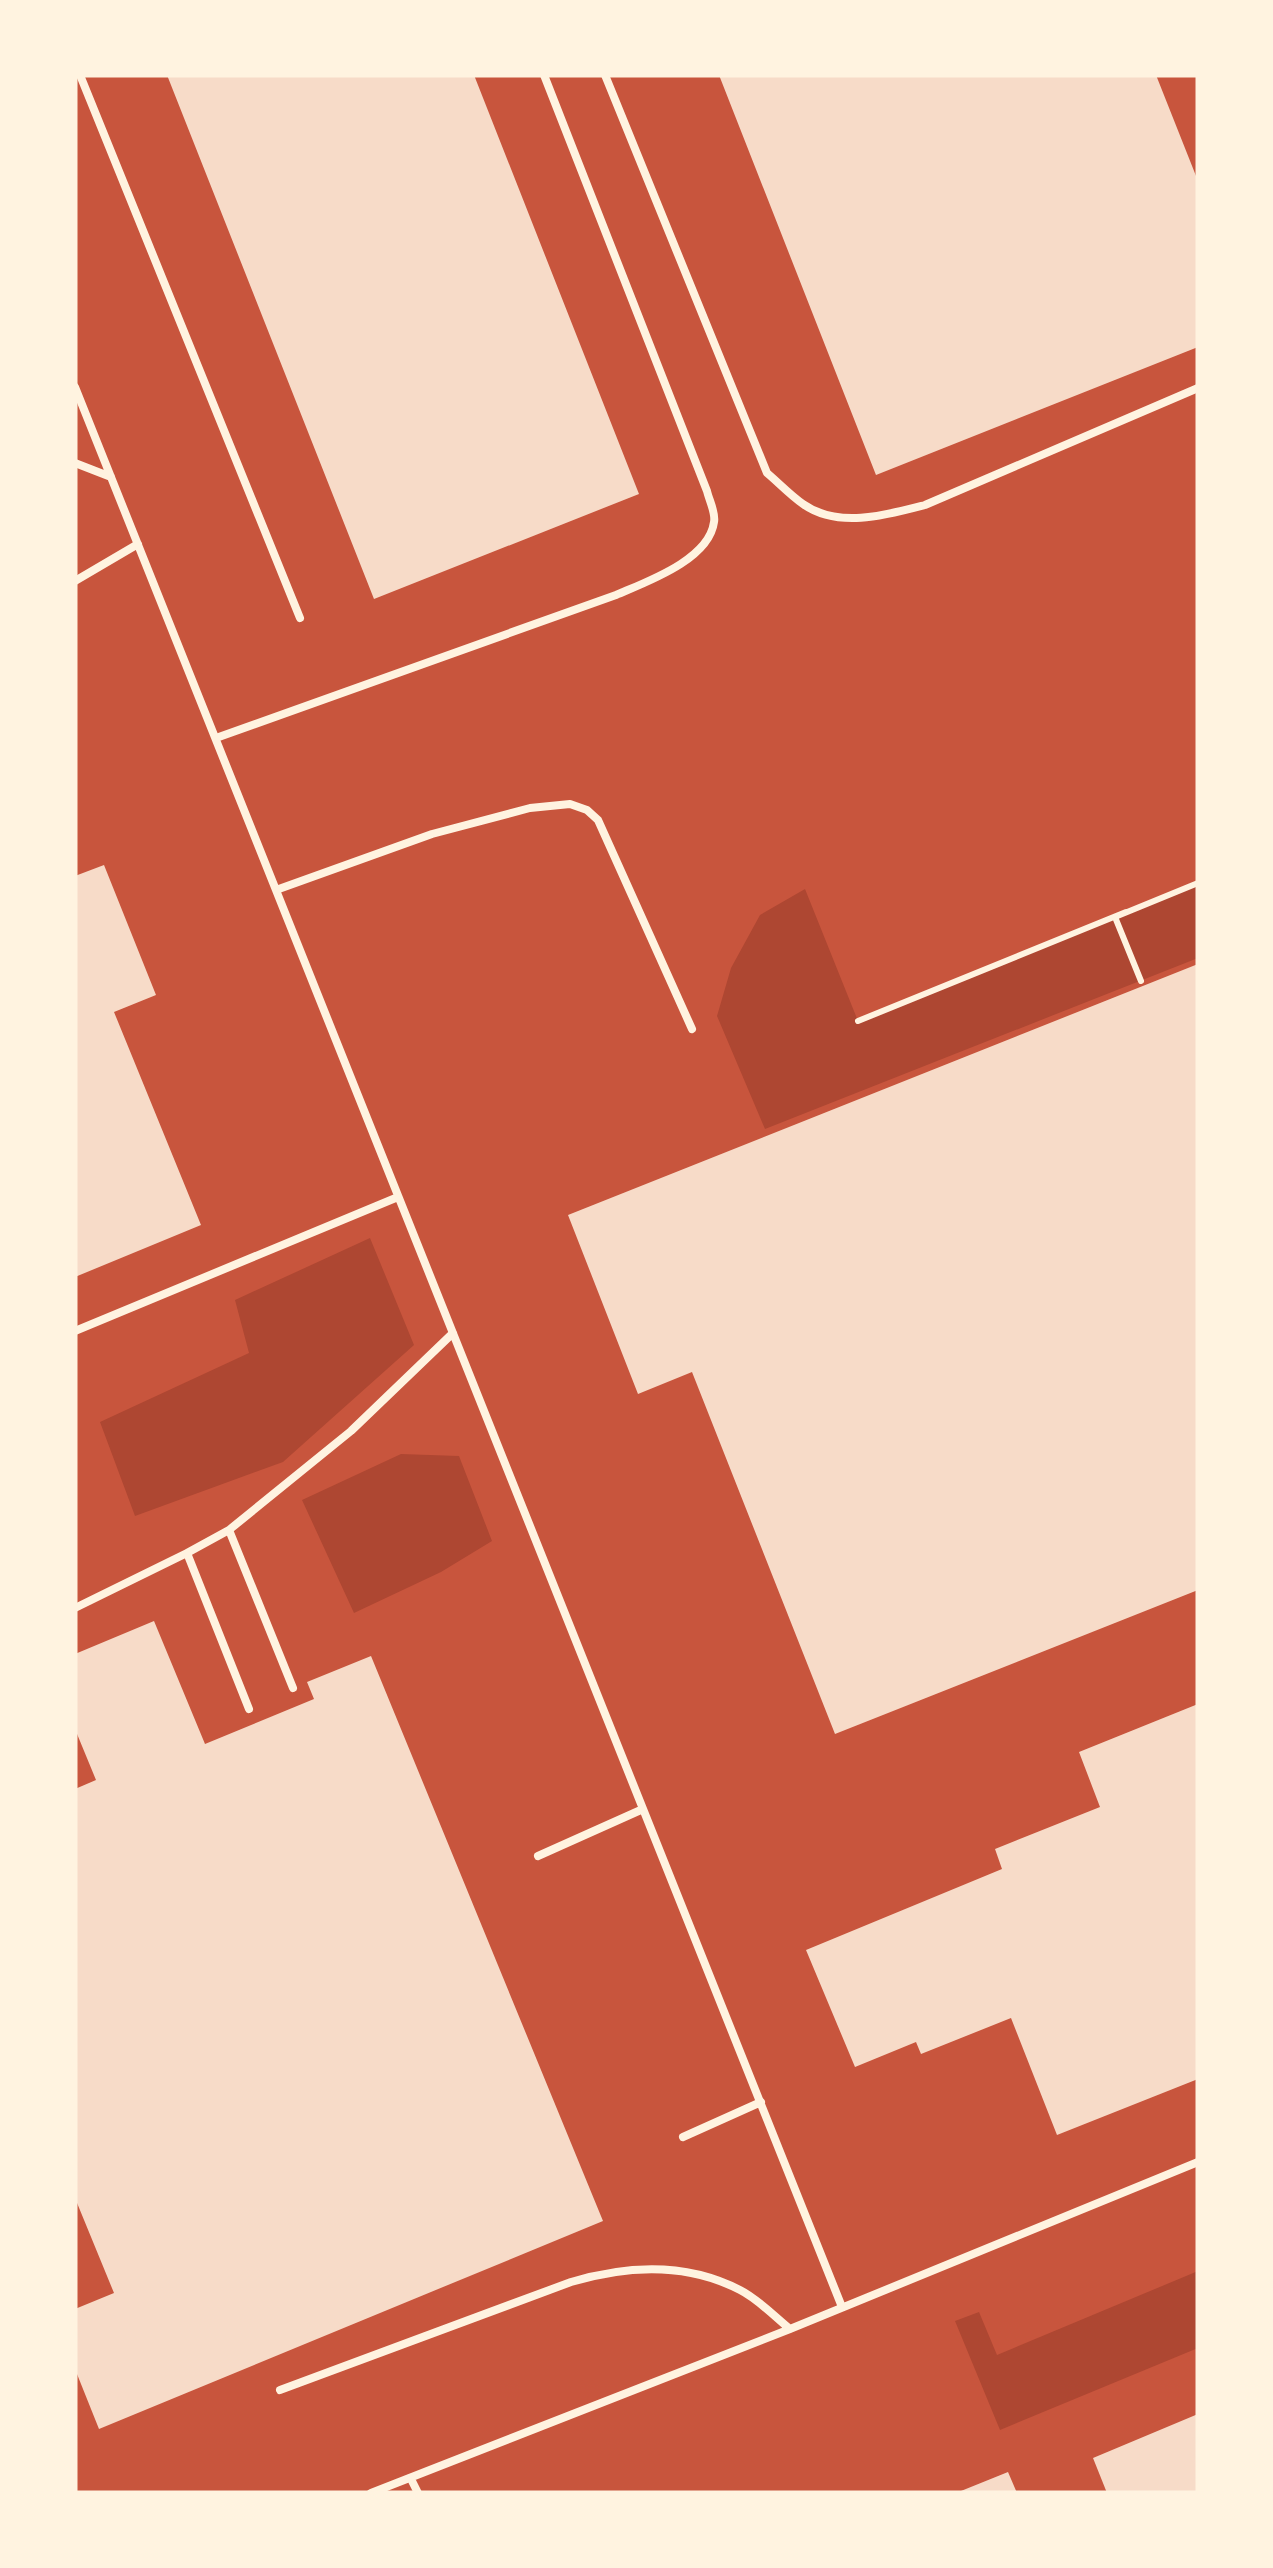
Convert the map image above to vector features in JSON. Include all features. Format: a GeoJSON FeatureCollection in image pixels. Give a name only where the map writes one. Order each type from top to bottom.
{"type":"FeatureCollection","features":[{"type":"Feature","properties":{"kind":"lane"},"geometry":{"type":"LineString","coordinates":[[80,75],[300,618]]}},
{"type":"Feature","properties":{"kind":"lane"},"geometry":{"type":"LineString","coordinates":[[216,738],[616,595],[663,574],[704,544],[715,520],[707,491],[544,75]]}},
{"type":"Feature","properties":{"kind":"lane"},"geometry":{"type":"LineString","coordinates":[[604,75],[767,472],[806,506],[839,517],[880,518],[925,505],[1198,388]]}},
{"type":"Feature","properties":{"kind":"lane"},"geometry":{"type":"LineString","coordinates":[[75,387],[842,2307]]}},
{"type":"Feature","properties":{"kind":"lane"},"geometry":{"type":"LineString","coordinates":[[75,463],[111,476]]}},
{"type":"Feature","properties":{"kind":"lane"},"geometry":{"type":"LineString","coordinates":[[75,581],[138,544]]}},
{"type":"Feature","properties":{"kind":"lane"},"geometry":{"type":"LineString","coordinates":[[276,890],[432,834],[530,808],[570,804],[588,810],[598,820],[692,1029]]}},
{"type":"Feature","properties":{"kind":"lane"},"geometry":{"type":"LineString","coordinates":[[75,1331],[398,1197]]}},
{"type":"Feature","properties":{"kind":"lane"},"geometry":{"type":"LineString","coordinates":[[75,1608],[229,1530],[351,1431],[453,1333]]}},
{"type":"Feature","properties":{"kind":"lane"},"geometry":{"type":"LineString","coordinates":[[229,1530],[293,1688]]}},
{"type":"Feature","properties":{"kind":"lane"},"geometry":{"type":"LineString","coordinates":[[187,1553],[249,1709]]}},
{"type":"Feature","properties":{"kind":"lane"},"geometry":{"type":"LineString","coordinates":[[538,1856],[643,1809]]}},
{"type":"Feature","properties":{"kind":"lane"},"geometry":{"type":"LineString","coordinates":[[683,2137],[760,2102]]}},
{"type":"Feature","properties":{"kind":"lane"},"geometry":{"type":"LineString","coordinates":[[372,2493],[1198,2162]]}},
{"type":"Feature","properties":{"kind":"lane"},"geometry":{"type":"LineString","coordinates":[[280,2390],[571,2282],[636,2268],[677,2270],[712,2278],[744,2291],[790,2328]]}},
{"type":"Feature","properties":{"kind":"lane"},"geometry":{"type":"LineString","coordinates":[[411,2478],[418,2493]]}},
{"type":"Feature","properties":{"kind":"path"},"geometry":{"type":"LineString","coordinates":[[858,1021],[1198,882]]}},
{"type":"Feature","properties":{"kind":"path"},"geometry":{"type":"LineString","coordinates":[[1126,912],[1115,917],[1141,980]]}},
{"type":"Feature","properties":{"kind":"shaded area"},"geometry":{"type":"Polygon","coordinates":[[[1198,883],[1198,958],[765,1129],[717,1016],[731,968],[760,915],[805,889],[858,1021],[1198,883]]]}},
{"type":"Feature","properties":{"kind":"shaded area"},"geometry":{"type":"Polygon","coordinates":[[[370,1238],[414,1345],[283,1462],[135,1516],[100,1422],[249,1353],[235,1300],[370,1238]]]}},
{"type":"Feature","properties":{"kind":"shaded area"},"geometry":{"type":"Polygon","coordinates":[[[401,1454],[459,1456],[492,1541],[441,1572],[354,1613],[302,1500],[401,1454]]]}},
{"type":"Feature","properties":{"kind":"shaded area"},"geometry":{"type":"Polygon","coordinates":[[[1198,2271],[1198,2348],[1000,2430],[955,2321],[979,2312],[997,2355],[1198,2271]]]}},
{"type":"Feature","properties":{"kind":"building"},"geometry":{"type":"Polygon","coordinates":[[[167,75],[474,75],[639,494],[374,599],[167,75]]]}},
{"type":"Feature","properties":{"kind":"building"},"geometry":{"type":"Polygon","coordinates":[[[719,75],[1156,75],[1198,181],[1198,347],[876,475],[719,75]]]}},
{"type":"Feature","properties":{"kind":"building"},"geometry":{"type":"Polygon","coordinates":[[[104,865],[156,995],[114,1012],[201,1225],[75,1277],[75,876],[104,865]]]}},
{"type":"Feature","properties":{"kind":"building"},"geometry":{"type":"Polygon","coordinates":[[[1198,964],[1198,1590],[835,1734],[692,1372],[638,1394],[568,1215],[1198,964]]]}},
{"type":"Feature","properties":{"kind":"building"},"geometry":{"type":"Polygon","coordinates":[[[154,1621],[205,1744],[314,1699],[307,1682],[371,1656],[603,2221],[99,2429],[75,2369],[75,2309],[114,2293],[75,2198],[75,1789],[96,1780],[75,1729],[75,1654],[154,1621]]]}},
{"type":"Feature","properties":{"kind":"building"},"geometry":{"type":"Polygon","coordinates":[[[1198,1704],[1198,2079],[1057,2135],[1011,2018],[921,2054],[916,2042],[855,2067],[806,1950],[1002,1869],[995,1849],[1100,1807],[1079,1752],[1198,1704]]]}},
{"type":"Feature","properties":{"kind":"building"},"geometry":{"type":"Polygon","coordinates":[[[1198,2414],[1198,2493],[1107,2493],[1093,2458],[1198,2414]]]}},
{"type":"Feature","properties":{"kind":"building"},"geometry":{"type":"Polygon","coordinates":[[[1008,2472],[1017,2493],[956,2493],[1008,2472]]]}}]}
